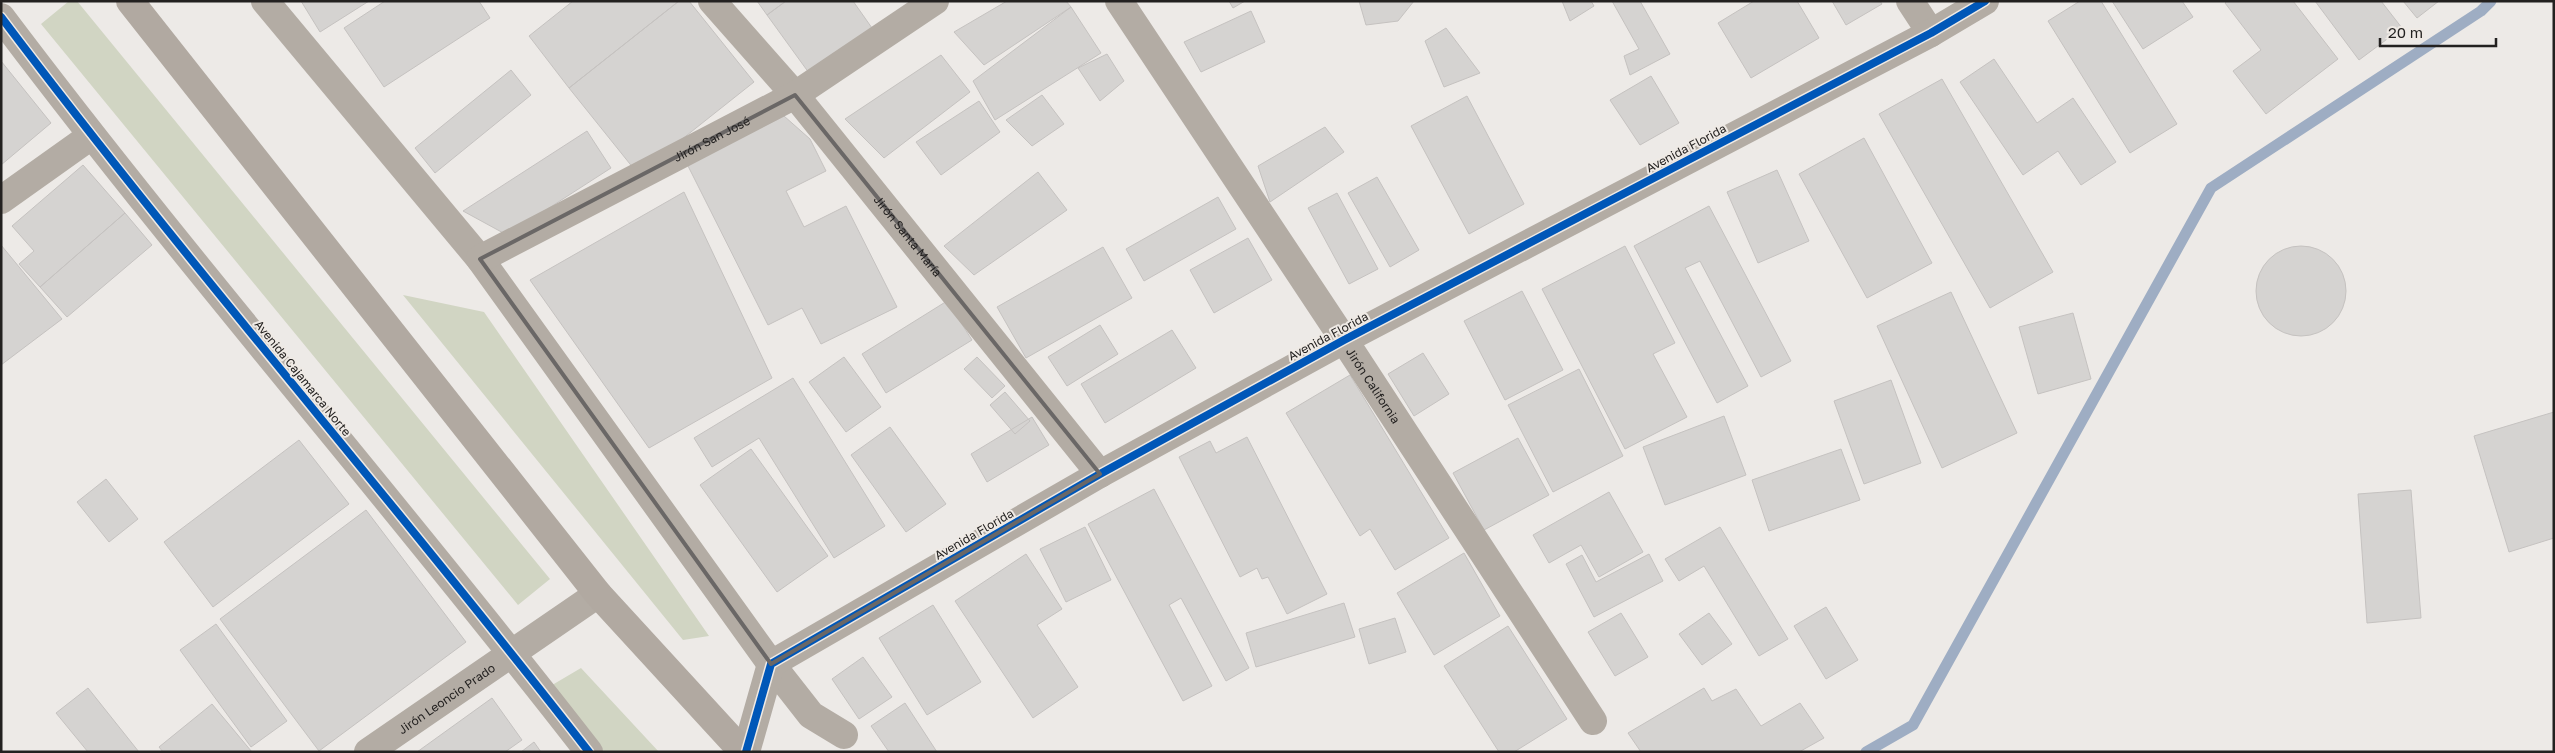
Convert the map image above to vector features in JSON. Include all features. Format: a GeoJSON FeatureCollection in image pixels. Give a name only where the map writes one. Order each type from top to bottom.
{"type":"FeatureCollection","features":[{"type":"Feature","properties":{"kind":"highway"},"geometry":{"type":"LineString","coordinates":[[130,1],[598,594],[741,749]]}},
{"type":"Feature","properties":{"kind":"street"},"geometry":{"type":"LineString","coordinates":[[265,1],[480,259],[771,664],[811,715],[844,735]]}},
{"type":"Feature","properties":{"kind":"street","name":"Jirón Santa María"},"geometry":{"type":"LineString","coordinates":[[712,1],[796,95],[1100,474]]}},
{"type":"Feature","properties":{"kind":"street","name":"Jirón San José"},"geometry":{"type":"LineString","coordinates":[[480,259],[796,95],[936,1]]}},
{"type":"Feature","properties":{"kind":"street","name":"Jirón California"},"geometry":{"type":"LineString","coordinates":[[1119,1],[1344,340],[1593,721]]}},
{"type":"Feature","properties":{"kind":"street"},"geometry":{"type":"LineString","coordinates":[[1910,1],[1931,33]]}},
{"type":"Feature","properties":{"kind":"street","name":"Avenida Florida"},"geometry":{"type":"LineString","coordinates":[[771,664],[1100,474],[1344,340],[1931,33],[1985,1]]}},
{"type":"Feature","properties":{"kind":"street","name":"Avenida Cajamarca Norte"},"geometry":{"type":"LineString","coordinates":[[1,18],[91,136],[512,652],[588,752]]}},
{"type":"Feature","properties":{"kind":"street"},"geometry":{"type":"LineString","coordinates":[[1,200],[91,136]]}},
{"type":"Feature","properties":{"kind":"street","name":"Jirón Leoncio Prado"},"geometry":{"type":"LineString","coordinates":[[368,752],[598,594]]}},
{"type":"Feature","properties":{"kind":"street"},"geometry":{"type":"LineString","coordinates":[[741,749],[771,664]]}},
{"type":"Feature","properties":{"kind":"highlighted area"},"geometry":{"type":"Polygon","coordinates":[[[795,95],[1100,474],[771,664],[480,259],[795,95]]]}},
{"type":"Feature","properties":{"kind":"green space"},"geometry":{"type":"Polygon","coordinates":[[[69,1],[77,1],[550,579],[518,605],[41,24],[69,1]]]}},
{"type":"Feature","properties":{"kind":"green space"},"geometry":{"type":"Polygon","coordinates":[[[403,295],[484,312],[709,636],[683,640],[403,295]]]}},
{"type":"Feature","properties":{"kind":"green space"},"geometry":{"type":"Polygon","coordinates":[[[581,668],[659,752],[602,752],[542,691],[581,668]]]}},
{"type":"Feature","properties":{"kind":"building"},"geometry":{"type":"Polygon","coordinates":[[[301,1],[369,1],[320,32],[301,1]]]}},
{"type":"Feature","properties":{"kind":"building"},"geometry":{"type":"Polygon","coordinates":[[[385,1],[479,1],[490,18],[384,87],[344,28],[385,1]]]}},
{"type":"Feature","properties":{"kind":"building"},"geometry":{"type":"Polygon","coordinates":[[[573,1],[679,1],[569,88],[529,36],[573,1]]]}},
{"type":"Feature","properties":{"kind":"building"},"geometry":{"type":"Polygon","coordinates":[[[679,1],[689,1],[754,82],[638,174],[569,88],[679,1]]]}},
{"type":"Feature","properties":{"kind":"building"},"geometry":{"type":"Polygon","coordinates":[[[757,1],[786,1],[767,15],[757,1]]]}},
{"type":"Feature","properties":{"kind":"building"},"geometry":{"type":"Polygon","coordinates":[[[786,1],[853,1],[872,28],[809,73],[767,15],[786,1]]]}},
{"type":"Feature","properties":{"kind":"building"},"geometry":{"type":"Polygon","coordinates":[[[1007,1],[1066,1],[1071,7],[984,65],[954,32],[1007,1]]]}},
{"type":"Feature","properties":{"kind":"building"},"geometry":{"type":"Polygon","coordinates":[[[1229,1],[1245,1],[1233,8],[1229,1]]]}},
{"type":"Feature","properties":{"kind":"building"},"geometry":{"type":"Polygon","coordinates":[[[1359,1],[1414,1],[1398,21],[1366,25],[1359,1]]]}},
{"type":"Feature","properties":{"kind":"building"},"geometry":{"type":"Polygon","coordinates":[[[1562,1],[1591,1],[1594,6],[1570,21],[1562,1]]]}},
{"type":"Feature","properties":{"kind":"building"},"geometry":{"type":"Polygon","coordinates":[[[1612,1],[1640,1],[1670,54],[1630,75],[1624,56],[1639,49],[1612,1]]]}},
{"type":"Feature","properties":{"kind":"building"},"geometry":{"type":"Polygon","coordinates":[[[1754,1],[1797,1],[1819,38],[1751,78],[1718,23],[1754,1]]]}},
{"type":"Feature","properties":{"kind":"building"},"geometry":{"type":"Polygon","coordinates":[[[1832,1],[1880,1],[1882,4],[1846,25],[1832,1]]]}},
{"type":"Feature","properties":{"kind":"building"},"geometry":{"type":"Polygon","coordinates":[[[2080,1],[2101,1],[2177,124],[2130,153],[2048,21],[2080,1]]]}},
{"type":"Feature","properties":{"kind":"building"},"geometry":{"type":"Polygon","coordinates":[[[2112,1],[2182,1],[2193,17],[2143,49],[2112,1]]]}},
{"type":"Feature","properties":{"kind":"building"},"geometry":{"type":"Polygon","coordinates":[[[2227,1],[2293,1],[2338,59],[2266,114],[2233,71],[2261,50],[2225,3],[2227,1]]]}},
{"type":"Feature","properties":{"kind":"building"},"geometry":{"type":"Polygon","coordinates":[[[2315,1],[2381,1],[2402,28],[2359,60],[2315,1]]]}},
{"type":"Feature","properties":{"kind":"building"},"geometry":{"type":"Polygon","coordinates":[[[2403,1],[2439,1],[2417,18],[2403,1]]]}},
{"type":"Feature","properties":{"kind":"building"},"geometry":{"type":"Polygon","coordinates":[[[1071,7],[1101,53],[995,120],[973,81],[1071,7]]]}},
{"type":"Feature","properties":{"kind":"building"},"geometry":{"type":"Polygon","coordinates":[[[1251,11],[1265,42],[1201,72],[1184,42],[1251,11]]]}},
{"type":"Feature","properties":{"kind":"building"},"geometry":{"type":"Polygon","coordinates":[[[1446,28],[1480,73],[1444,87],[1425,41],[1446,28]]]}},
{"type":"Feature","properties":{"kind":"building"},"geometry":{"type":"Polygon","coordinates":[[[1107,54],[1124,81],[1100,101],[1078,68],[1107,54]]]}},
{"type":"Feature","properties":{"kind":"building"},"geometry":{"type":"Polygon","coordinates":[[[941,55],[970,92],[884,158],[845,119],[941,55]]]}},
{"type":"Feature","properties":{"kind":"building"},"geometry":{"type":"Polygon","coordinates":[[[1994,59],[2037,123],[2073,98],[2116,162],[2081,185],[2058,151],[2023,175],[1960,82],[1994,59]]]}},
{"type":"Feature","properties":{"kind":"building"},"geometry":{"type":"Polygon","coordinates":[[[1,61],[51,123],[1,165],[1,61]]]}},
{"type":"Feature","properties":{"kind":"building"},"geometry":{"type":"Polygon","coordinates":[[[511,70],[531,95],[435,173],[415,148],[511,70]]]}},
{"type":"Feature","properties":{"kind":"building"},"geometry":{"type":"Polygon","coordinates":[[[1651,76],[1679,123],[1640,145],[1610,100],[1651,76]]]}},
{"type":"Feature","properties":{"kind":"building"},"geometry":{"type":"Polygon","coordinates":[[[1942,79],[2053,272],[1990,308],[1879,114],[1942,79]]]}},
{"type":"Feature","properties":{"kind":"building"},"geometry":{"type":"Polygon","coordinates":[[[1042,95],[1064,124],[1032,146],[1006,120],[1042,95]]]}},
{"type":"Feature","properties":{"kind":"building"},"geometry":{"type":"Polygon","coordinates":[[[1467,96],[1524,204],[1469,234],[1411,126],[1467,96]]]}},
{"type":"Feature","properties":{"kind":"building"},"geometry":{"type":"Polygon","coordinates":[[[979,101],[1000,132],[941,175],[916,142],[979,101]]]}},
{"type":"Feature","properties":{"kind":"building"},"geometry":{"type":"Polygon","coordinates":[[[784,116],[810,139],[826,171],[786,191],[804,227],[846,206],[897,307],[821,344],[802,308],[768,325],[687,164],[784,116]]]}},
{"type":"Feature","properties":{"kind":"building"},"geometry":{"type":"Polygon","coordinates":[[[1325,127],[1344,152],[1270,202],[1258,166],[1325,127]]]}},
{"type":"Feature","properties":{"kind":"building"},"geometry":{"type":"Polygon","coordinates":[[[587,131],[611,168],[507,235],[463,211],[587,131]]]}},
{"type":"Feature","properties":{"kind":"building"},"geometry":{"type":"Polygon","coordinates":[[[1864,138],[1932,263],[1867,298],[1799,174],[1864,138]]]}},
{"type":"Feature","properties":{"kind":"building"},"geometry":{"type":"Polygon","coordinates":[[[83,165],[125,213],[40,287],[19,264],[34,251],[12,226],[83,165]]]}},
{"type":"Feature","properties":{"kind":"building"},"geometry":{"type":"Polygon","coordinates":[[[1777,170],[1809,241],[1758,263],[1727,192],[1777,170]]]}},
{"type":"Feature","properties":{"kind":"building"},"geometry":{"type":"Polygon","coordinates":[[[1038,172],[1067,210],[974,275],[944,246],[1038,172]]]}},
{"type":"Feature","properties":{"kind":"building"},"geometry":{"type":"Polygon","coordinates":[[[1377,177],[1419,250],[1390,267],[1348,193],[1377,177]]]}},
{"type":"Feature","properties":{"kind":"building"},"geometry":{"type":"Polygon","coordinates":[[[684,192],[772,378],[649,448],[530,280],[684,192]]]}},
{"type":"Feature","properties":{"kind":"building"},"geometry":{"type":"Polygon","coordinates":[[[1337,193],[1378,269],[1349,284],[1308,208],[1337,193]]]}},
{"type":"Feature","properties":{"kind":"building"},"geometry":{"type":"Polygon","coordinates":[[[1218,197],[1236,229],[1144,281],[1126,249],[1218,197]]]}},
{"type":"Feature","properties":{"kind":"building"},"geometry":{"type":"Polygon","coordinates":[[[1709,206],[1791,361],[1761,377],[1700,261],[1685,268],[1748,386],[1717,403],[1634,246],[1709,206]]]}},
{"type":"Feature","properties":{"kind":"building"},"geometry":{"type":"Polygon","coordinates":[[[125,213],[152,245],[67,317],[40,287],[125,213]]]}},
{"type":"Feature","properties":{"kind":"building"},"geometry":{"type":"Polygon","coordinates":[[[1248,238],[1272,280],[1214,313],[1190,270],[1248,238]]]}},
{"type":"Feature","properties":{"kind":"building"},"geometry":{"type":"Polygon","coordinates":[[[1,245],[62,319],[1,365],[1,245]]]}},
{"type":"Feature","properties":{"kind":"building"},"geometry":{"type":"Polygon","coordinates":[[[1625,246],[1675,343],[1653,354],[1687,417],[1625,449],[1542,289],[1625,246]]]}},
{"type":"Feature","properties":{"kind":"building"},"geometry":{"type":"Polygon","coordinates":[[[2301,246],[2318,249],[2333,259],[2343,274],[2346,291],[2343,308],[2333,323],[2318,333],[2301,336],[2284,333],[2269,323],[2259,308],[2256,291],[2259,274],[2269,259],[2284,249],[2301,246]]]}},
{"type":"Feature","properties":{"kind":"building"},"geometry":{"type":"Polygon","coordinates":[[[1103,247],[1132,298],[1026,358],[997,307],[1103,247]]]}},
{"type":"Feature","properties":{"kind":"building"},"geometry":{"type":"Polygon","coordinates":[[[1522,291],[1563,370],[1505,400],[1464,321],[1522,291]]]}},
{"type":"Feature","properties":{"kind":"building"},"geometry":{"type":"Polygon","coordinates":[[[1951,292],[2017,433],[1942,468],[1877,326],[1951,292]]]}},
{"type":"Feature","properties":{"kind":"building"},"geometry":{"type":"Polygon","coordinates":[[[947,301],[972,340],[886,393],[862,354],[947,301]]]}},
{"type":"Feature","properties":{"kind":"building"},"geometry":{"type":"Polygon","coordinates":[[[2073,313],[2091,379],[2038,394],[2019,327],[2073,313]]]}},
{"type":"Feature","properties":{"kind":"building"},"geometry":{"type":"Polygon","coordinates":[[[1100,325],[1118,354],[1067,386],[1048,357],[1100,325]]]}},
{"type":"Feature","properties":{"kind":"building"},"geometry":{"type":"Polygon","coordinates":[[[1172,330],[1196,368],[1105,423],[1081,384],[1172,330]]]}},
{"type":"Feature","properties":{"kind":"building"},"geometry":{"type":"Polygon","coordinates":[[[1423,353],[1449,394],[1414,416],[1388,374],[1423,353]]]}},
{"type":"Feature","properties":{"kind":"building"},"geometry":{"type":"Polygon","coordinates":[[[844,357],[881,407],[846,432],[809,382],[844,357]]]}},
{"type":"Feature","properties":{"kind":"building"},"geometry":{"type":"Polygon","coordinates":[[[977,357],[1005,386],[992,398],[964,369],[977,357]]]}},
{"type":"Feature","properties":{"kind":"building"},"geometry":{"type":"Polygon","coordinates":[[[1579,369],[1623,456],[1553,492],[1508,405],[1579,369]]]}},
{"type":"Feature","properties":{"kind":"building"},"geometry":{"type":"Polygon","coordinates":[[[1350,375],[1449,538],[1395,570],[1370,529],[1360,536],[1286,413],[1350,375]]]}},
{"type":"Feature","properties":{"kind":"building"},"geometry":{"type":"Polygon","coordinates":[[[793,378],[885,526],[834,558],[759,438],[712,467],[694,438],[793,378]]]}},
{"type":"Feature","properties":{"kind":"building"},"geometry":{"type":"Polygon","coordinates":[[[1891,380],[1921,463],[1864,484],[1834,401],[1891,380]]]}},
{"type":"Feature","properties":{"kind":"building"},"geometry":{"type":"Polygon","coordinates":[[[1005,392],[1030,421],[1015,434],[990,405],[1005,392]]]}},
{"type":"Feature","properties":{"kind":"building"},"geometry":{"type":"Polygon","coordinates":[[[2554,412],[2554,538],[2509,552],[2474,436],[2554,412]]]}},
{"type":"Feature","properties":{"kind":"building"},"geometry":{"type":"Polygon","coordinates":[[[1724,416],[1746,475],[1665,505],[1643,447],[1724,416]]]}},
{"type":"Feature","properties":{"kind":"building"},"geometry":{"type":"Polygon","coordinates":[[[1032,417],[1049,445],[987,482],[971,454],[1032,417]]]}},
{"type":"Feature","properties":{"kind":"building"},"geometry":{"type":"Polygon","coordinates":[[[890,427],[946,504],[906,532],[851,455],[890,427]]]}},
{"type":"Feature","properties":{"kind":"building"},"geometry":{"type":"Polygon","coordinates":[[[1247,437],[1327,594],[1287,614],[1268,577],[1262,579],[1257,568],[1240,577],[1179,457],[1210,441],[1216,453],[1247,437]]]}},
{"type":"Feature","properties":{"kind":"building"},"geometry":{"type":"Polygon","coordinates":[[[1518,438],[1549,495],[1484,530],[1453,473],[1518,438]]]}},
{"type":"Feature","properties":{"kind":"building"},"geometry":{"type":"Polygon","coordinates":[[[299,440],[349,504],[213,607],[164,542],[299,440]]]}},
{"type":"Feature","properties":{"kind":"building"},"geometry":{"type":"Polygon","coordinates":[[[751,449],[828,556],[777,592],[700,485],[751,449]]]}},
{"type":"Feature","properties":{"kind":"building"},"geometry":{"type":"Polygon","coordinates":[[[1841,449],[1860,500],[1769,531],[1752,480],[1841,449]]]}},
{"type":"Feature","properties":{"kind":"building"},"geometry":{"type":"Polygon","coordinates":[[[106,479],[138,519],[109,542],[77,502],[106,479]]]}},
{"type":"Feature","properties":{"kind":"building"},"geometry":{"type":"Polygon","coordinates":[[[1154,489],[1249,668],[1226,681],[1181,598],[1169,605],[1212,686],[1183,701],[1088,524],[1154,489]]]}},
{"type":"Feature","properties":{"kind":"building"},"geometry":{"type":"Polygon","coordinates":[[[2411,490],[2421,618],[2367,623],[2358,494],[2411,490]]]}},
{"type":"Feature","properties":{"kind":"building"},"geometry":{"type":"Polygon","coordinates":[[[1609,492],[1643,552],[1599,577],[1581,545],[1549,563],[1533,535],[1609,492]]]}},
{"type":"Feature","properties":{"kind":"building"},"geometry":{"type":"Polygon","coordinates":[[[366,510],[466,642],[319,751],[220,619],[366,510]]]}},
{"type":"Feature","properties":{"kind":"building"},"geometry":{"type":"Polygon","coordinates":[[[1085,527],[1111,580],[1066,602],[1040,549],[1085,527]]]}},
{"type":"Feature","properties":{"kind":"building"},"geometry":{"type":"Polygon","coordinates":[[[1720,527],[1788,639],[1759,656],[1704,566],[1679,581],[1665,559],[1720,527]]]}},
{"type":"Feature","properties":{"kind":"building"},"geometry":{"type":"Polygon","coordinates":[[[1464,553],[1500,616],[1434,655],[1397,593],[1464,553]]]}},
{"type":"Feature","properties":{"kind":"building"},"geometry":{"type":"Polygon","coordinates":[[[1026,554],[1062,609],[1037,625],[1078,687],[1033,718],[955,601],[1026,554]]]}},
{"type":"Feature","properties":{"kind":"building"},"geometry":{"type":"Polygon","coordinates":[[[1649,554],[1663,581],[1594,617],[1566,564],[1582,555],[1596,582],[1649,554]]]}},
{"type":"Feature","properties":{"kind":"building"},"geometry":{"type":"Polygon","coordinates":[[[1344,603],[1355,637],[1256,667],[1246,633],[1344,603]]]}},
{"type":"Feature","properties":{"kind":"building"},"geometry":{"type":"Polygon","coordinates":[[[933,605],[981,682],[927,715],[879,638],[933,605]]]}},
{"type":"Feature","properties":{"kind":"building"},"geometry":{"type":"Polygon","coordinates":[[[1826,607],[1858,660],[1826,679],[1794,626],[1826,607]]]}},
{"type":"Feature","properties":{"kind":"building"},"geometry":{"type":"Polygon","coordinates":[[[1621,613],[1648,657],[1615,676],[1588,632],[1621,613]]]}},
{"type":"Feature","properties":{"kind":"building"},"geometry":{"type":"Polygon","coordinates":[[[1709,613],[1732,644],[1702,665],[1679,634],[1709,613]]]}},
{"type":"Feature","properties":{"kind":"building"},"geometry":{"type":"Polygon","coordinates":[[[1395,618],[1406,652],[1369,664],[1359,629],[1395,618]]]}},
{"type":"Feature","properties":{"kind":"building"},"geometry":{"type":"Polygon","coordinates":[[[216,624],[287,721],[251,747],[180,650],[216,624]]]}},
{"type":"Feature","properties":{"kind":"building"},"geometry":{"type":"Polygon","coordinates":[[[1508,626],[1567,719],[1514,752],[1499,752],[1444,666],[1508,626]]]}},
{"type":"Feature","properties":{"kind":"building"},"geometry":{"type":"Polygon","coordinates":[[[863,657],[892,697],[859,719],[832,679],[863,657]]]}},
{"type":"Feature","properties":{"kind":"building"},"geometry":{"type":"Polygon","coordinates":[[[88,688],[139,752],[88,752],[56,713],[88,688]]]}},
{"type":"Feature","properties":{"kind":"building"},"geometry":{"type":"Polygon","coordinates":[[[1704,688],[1712,701],[1736,689],[1761,726],[1800,703],[1824,738],[1799,752],[1641,752],[1628,733],[1704,688]]]}},
{"type":"Feature","properties":{"kind":"building"},"geometry":{"type":"Polygon","coordinates":[[[492,698],[522,740],[505,752],[417,752],[492,698]]]}},
{"type":"Feature","properties":{"kind":"building"},"geometry":{"type":"Polygon","coordinates":[[[905,703],[937,752],[889,752],[871,726],[905,703]]]}},
{"type":"Feature","properties":{"kind":"building"},"geometry":{"type":"Polygon","coordinates":[[[212,704],[252,752],[163,752],[159,747],[212,704]]]}},
{"type":"Feature","properties":{"kind":"building"},"geometry":{"type":"Polygon","coordinates":[[[534,742],[541,752],[521,752],[534,742]]]}},
{"type":"Feature","properties":{"kind":"waterway"},"geometry":{"type":"LineString","coordinates":[[1866,752],[1913,725],[2211,188],[2481,11],[2491,1]]}},
{"type":"Feature","properties":{"kind":"cycle path"},"geometry":{"type":"LineString","coordinates":[[746,752],[771,664],[1100,474],[1344,340],[1931,33],[1985,1]]}},
{"type":"Feature","properties":{"kind":"cycle path"},"geometry":{"type":"LineString","coordinates":[[1,17],[146,203],[443,568],[589,752]]}}]}
